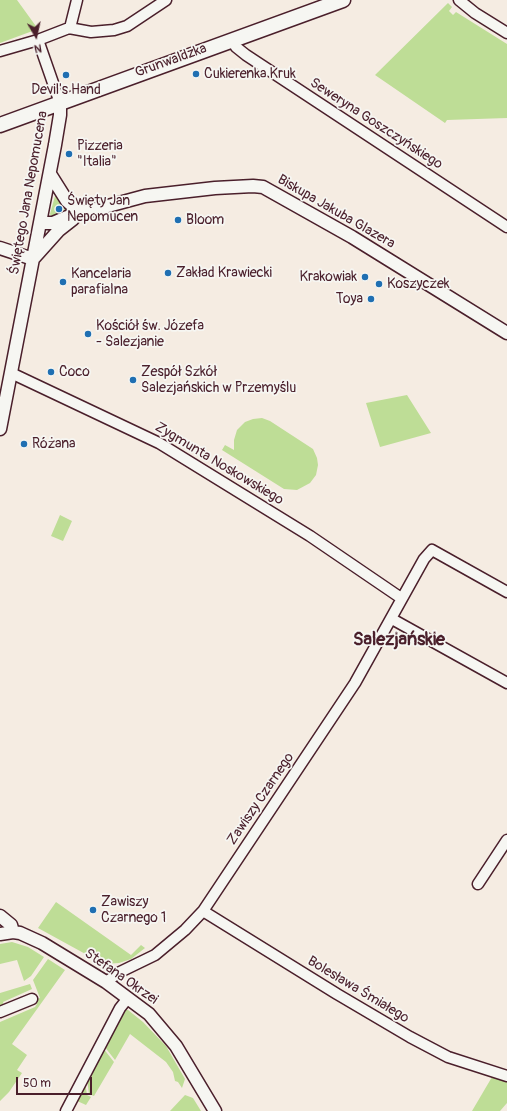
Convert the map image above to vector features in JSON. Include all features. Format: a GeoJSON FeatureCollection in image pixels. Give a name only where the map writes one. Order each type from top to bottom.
{"type":"FeatureCollection","features":[{"type":"Feature","properties":{"kind":"main road","name":"Grunwaldzka"},"geometry":{"type":"LineString","coordinates":[[0,125],[344,0]]}},
{"type":"Feature","properties":{"kind":"street"},"geometry":{"type":"LineString","coordinates":[[70,28],[77,0]]}},
{"type":"Feature","properties":{"kind":"street"},"geometry":{"type":"LineString","coordinates":[[0,51],[38,40],[70,28],[91,32],[114,30],[127,26],[166,0]]}},
{"type":"Feature","properties":{"kind":"street"},"geometry":{"type":"LineString","coordinates":[[459,0],[475,13],[507,33]]}},
{"type":"Feature","properties":{"kind":"street"},"geometry":{"type":"LineString","coordinates":[[38,40],[60,103]]}},
{"type":"Feature","properties":{"kind":"street","name":"Seweryna Goszczyńskiego"},"geometry":{"type":"LineString","coordinates":[[232,40],[236,47],[246,55],[507,227]]}},
{"type":"Feature","properties":{"kind":"street","name":"Świętego Jana Nepomucena"},"geometry":{"type":"LineString","coordinates":[[0,429],[50,174],[58,128],[60,103]]}},
{"type":"Feature","properties":{"kind":"street"},"geometry":{"type":"LineString","coordinates":[[50,174],[67,201],[83,214]]}},
{"type":"Feature","properties":{"kind":"street","name":"Biskupa Jakuba Glazera"},"geometry":{"type":"LineString","coordinates":[[40,223],[53,223],[67,217],[83,214],[145,196],[215,188],[253,186],[263,188],[352,237],[507,333]]}},
{"type":"Feature","properties":{"kind":"street","name":"Biskupa Jakuba Glazera"},"geometry":{"type":"LineString","coordinates":[[33,259],[59,230],[83,214]]}},
{"type":"Feature","properties":{"kind":"street"},"geometry":{"type":"LineString","coordinates":[[0,248],[33,259]]}},
{"type":"Feature","properties":{"kind":"street","name":"Zygmunta Noskowskiego"},"geometry":{"type":"LineString","coordinates":[[12,373],[159,443],[310,536],[401,598]]}},
{"type":"Feature","properties":{"kind":"street","name":"Zawiszy Czarnego"},"geometry":{"type":"LineString","coordinates":[[106,982],[120,972],[155,955],[185,930],[203,911],[355,683],[392,619],[401,598],[424,559],[432,550],[507,592]]}},
{"type":"Feature","properties":{"kind":"street"},"geometry":{"type":"LineString","coordinates":[[392,619],[507,682]]}},
{"type":"Feature","properties":{"kind":"street"},"geometry":{"type":"LineString","coordinates":[[478,884],[507,840]]}},
{"type":"Feature","properties":{"kind":"street","name":"Bolesława Śmiałego"},"geometry":{"type":"LineString","coordinates":[[203,911],[337,994],[410,1037],[448,1057],[507,1076]]}},
{"type":"Feature","properties":{"kind":"street"},"geometry":{"type":"LineString","coordinates":[[0,916],[11,925],[13,932],[0,934]]}},
{"type":"Feature","properties":{"kind":"street","name":"Stefana Okrzei"},"geometry":{"type":"LineString","coordinates":[[13,932],[28,936],[42,943],[106,982],[149,1014],[176,1046],[215,1111]]}},
{"type":"Feature","properties":{"kind":"street"},"geometry":{"type":"LineString","coordinates":[[66,1111],[120,1008],[128,998]]}},
{"type":"Feature","properties":{"kind":"street"},"geometry":{"type":"LineString","coordinates":[[0,1012],[32,999]]}},
{"type":"Feature","properties":{"kind":"green space"},"geometry":{"type":"Polygon","coordinates":[[[0,0],[17,0],[38,29],[0,43],[0,0]]]}},
{"type":"Feature","properties":{"kind":"green space"},"geometry":{"type":"Polygon","coordinates":[[[448,3],[452,7],[449,11],[453,15],[456,12],[507,44],[507,118],[447,120],[445,123],[375,75],[448,3]]]}},
{"type":"Feature","properties":{"kind":"green space"},"geometry":{"type":"Polygon","coordinates":[[[57,195],[66,207],[67,212],[53,219],[50,214],[55,196],[57,195]]]}},
{"type":"Feature","properties":{"kind":"green space"},"geometry":{"type":"Polygon","coordinates":[[[407,395],[431,433],[380,447],[366,403],[407,395]]]}},
{"type":"Feature","properties":{"kind":"green space"},"geometry":{"type":"Polygon","coordinates":[[[262,418],[270,421],[313,449],[318,465],[316,475],[310,483],[297,490],[284,489],[222,450],[225,445],[234,450],[234,440],[237,430],[245,422],[262,418]]]}},
{"type":"Feature","properties":{"kind":"green space"},"geometry":{"type":"Polygon","coordinates":[[[60,515],[72,521],[63,541],[51,536],[60,515]]]}},
{"type":"Feature","properties":{"kind":"green space"},"geometry":{"type":"Polygon","coordinates":[[[56,902],[131,955],[141,945],[145,948],[131,959],[119,963],[104,964],[100,962],[38,928],[56,902]]]}},
{"type":"Feature","properties":{"kind":"green space"},"geometry":{"type":"Polygon","coordinates":[[[12,942],[28,947],[44,957],[31,976],[24,981],[17,960],[0,964],[0,944],[12,942]]]}},
{"type":"Feature","properties":{"kind":"green space"},"geometry":{"type":"Polygon","coordinates":[[[48,959],[65,970],[12,1044],[27,1055],[17,1070],[22,1073],[9,1092],[0,1101],[0,1022],[35,1007],[37,1004],[36,999],[40,998],[33,980],[48,959]]]}},
{"type":"Feature","properties":{"kind":"green space"},"geometry":{"type":"Polygon","coordinates":[[[30,984],[32,989],[3,1002],[4,1007],[0,1008],[0,993],[30,984]]]}},
{"type":"Feature","properties":{"kind":"green space"},"geometry":{"type":"Polygon","coordinates":[[[124,1010],[128,1010],[143,1022],[166,1046],[185,1079],[182,1088],[178,1082],[175,1081],[173,1072],[166,1062],[130,1034],[115,1060],[104,1046],[124,1010]]]}},
{"type":"Feature","properties":{"kind":"green space"},"geometry":{"type":"Polygon","coordinates":[[[103,1048],[114,1062],[94,1096],[89,1094],[87,1079],[103,1048]]]}},
{"type":"Feature","properties":{"kind":"green space"},"geometry":{"type":"Polygon","coordinates":[[[492,1077],[507,1081],[507,1103],[500,1111],[472,1111],[492,1077]]]}},
{"type":"Feature","properties":{"kind":"green space"},"geometry":{"type":"Polygon","coordinates":[[[85,1081],[87,1095],[91,1097],[86,1105],[75,1100],[85,1081]]]}},
{"type":"Feature","properties":{"kind":"green space"},"geometry":{"type":"Polygon","coordinates":[[[185,1095],[193,1098],[201,1111],[170,1111],[185,1095]]]}},
{"type":"Feature","properties":{"kind":"place","name":"Cukierenka Kruk"},"geometry":{"type":"Point","coordinates":[196,74]}},
{"type":"Feature","properties":{"kind":"place","name":"Devil's Hand"},"geometry":{"type":"Point","coordinates":[66,75]}},
{"type":"Feature","properties":{"kind":"place","name":"Pizzeria \"Italia\""},"geometry":{"type":"Point","coordinates":[69,154]}},
{"type":"Feature","properties":{"kind":"place","name":"Święty Jan Nepomucen"},"geometry":{"type":"Point","coordinates":[59,209]}},
{"type":"Feature","properties":{"kind":"place","name":"Bloom"},"geometry":{"type":"Point","coordinates":[178,220]}},
{"type":"Feature","properties":{"kind":"place","name":"Zakład Krawiecki"},"geometry":{"type":"Point","coordinates":[168,273]}},
{"type":"Feature","properties":{"kind":"place","name":"Krakowiak"},"geometry":{"type":"Point","coordinates":[365,277]}},
{"type":"Feature","properties":{"kind":"place","name":"Kancelaria parafialna"},"geometry":{"type":"Point","coordinates":[63,282]}},
{"type":"Feature","properties":{"kind":"place","name":"Koszyczek"},"geometry":{"type":"Point","coordinates":[379,284]}},
{"type":"Feature","properties":{"kind":"place","name":"Toya"},"geometry":{"type":"Point","coordinates":[371,299]}},
{"type":"Feature","properties":{"kind":"place","name":"Kościół św. Józefa - Salezjanie"},"geometry":{"type":"Point","coordinates":[88,334]}},
{"type":"Feature","properties":{"kind":"place","name":"Coco"},"geometry":{"type":"Point","coordinates":[51,372]}},
{"type":"Feature","properties":{"kind":"place","name":"Zespół Szkół Salezjańskich w Przemyślu"},"geometry":{"type":"Point","coordinates":[133,380]}},
{"type":"Feature","properties":{"kind":"place","name":"Różana"},"geometry":{"type":"Point","coordinates":[24,444]}},
{"type":"Feature","properties":{"kind":"place","name":"Zawiszy Czarnego 1"},"geometry":{"type":"Point","coordinates":[93,910]}},
{"type":"Feature","properties":{"kind":"district","name":"Salezjańskie"},"geometry":{"type":"Point","coordinates":[399,640]}}]}
